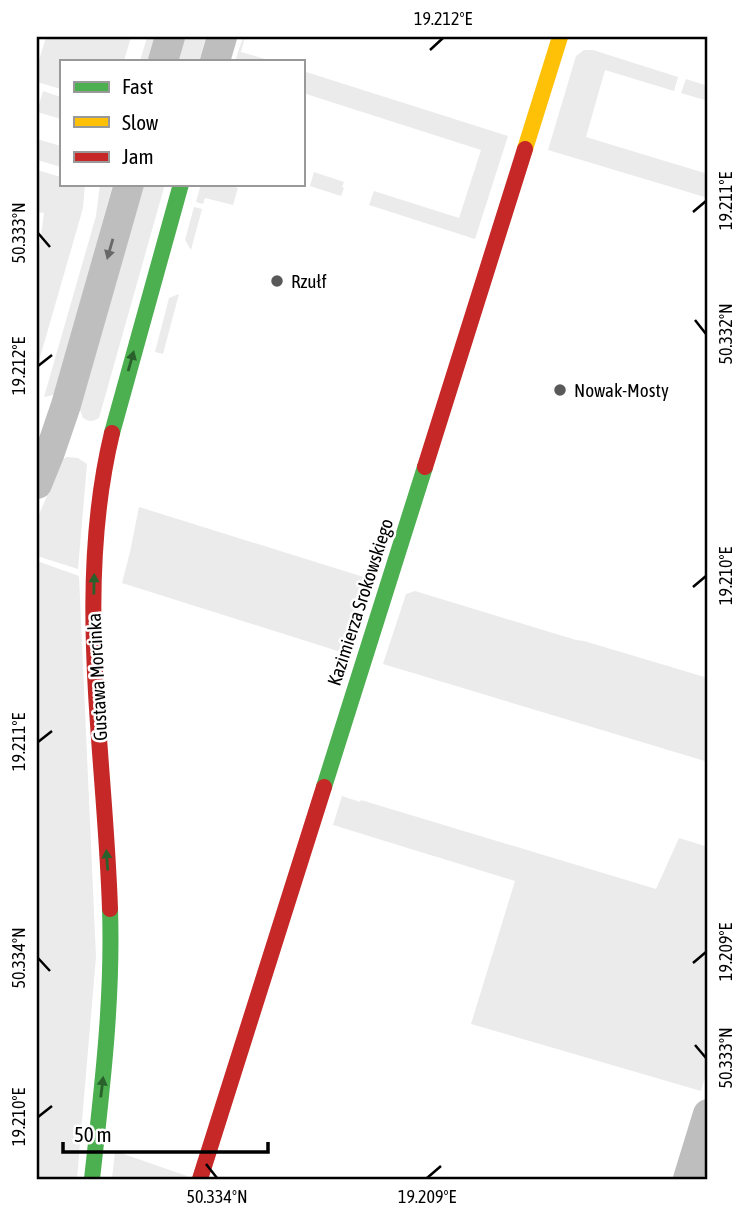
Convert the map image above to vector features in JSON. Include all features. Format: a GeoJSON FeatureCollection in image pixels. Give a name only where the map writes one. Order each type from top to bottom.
{"type":"FeatureCollection","features":[{"type":"Feature","properties":{"kind":"street"},"geometry":{"type":"LineString","coordinates":[[163,60],[170,37]]}},
{"type":"Feature","properties":{"kind":"street"},"geometry":{"type":"LineString","coordinates":[[215,60],[222,37]]}},
{"type":"Feature","properties":{"kind":"street","name":"Kazimierza Srokowskiego"},"geometry":{"type":"LineString","coordinates":[[200,1179],[560,37]]}},
{"type":"Feature","properties":{"kind":"street"},"geometry":{"type":"LineString","coordinates":[[37,484],[48,425],[127,186]]}},
{"type":"Feature","properties":{"kind":"street","name":"Gustawa Morcinka"},"geometry":{"type":"LineString","coordinates":[[92,1179],[106,1055],[111,980],[109,884],[95,655],[94,573],[97,516],[110,436],[180,186]]}},
{"type":"Feature","properties":{"kind":"street"},"geometry":{"type":"LineString","coordinates":[[688,1179],[708,1114]]}},
{"type":"Feature","properties":{"kind":"shaded area"},"geometry":{"type":"Polygon","coordinates":[[[46,37],[131,37],[124,60],[60,60],[60,89],[37,82],[37,67],[46,37]]]}},
{"type":"Feature","properties":{"kind":"shaded area"},"geometry":{"type":"Polygon","coordinates":[[[147,37],[155,37],[148,60],[140,60],[147,37]]]}},
{"type":"Feature","properties":{"kind":"shaded area"},"geometry":{"type":"Polygon","coordinates":[[[185,37],[206,37],[199,60],[178,60],[185,37]]]}},
{"type":"Feature","properties":{"kind":"shaded area"},"geometry":{"type":"Polygon","coordinates":[[[245,37],[241,52],[269,60],[235,60],[245,37]]]}},
{"type":"Feature","properties":{"kind":"shaded area"},"geometry":{"type":"Polygon","coordinates":[[[584,50],[593,50],[678,77],[674,91],[605,70],[586,137],[708,174],[708,198],[548,150],[576,56],[584,50]]]}},
{"type":"Feature","properties":{"kind":"shaded area"},"geometry":{"type":"Polygon","coordinates":[[[304,71],[508,136],[475,239],[369,205],[374,191],[459,218],[481,150],[304,93],[304,71]]]}},
{"type":"Feature","properties":{"kind":"shaded area"},"geometry":{"type":"Polygon","coordinates":[[[686,79],[708,86],[708,101],[681,93],[686,79]]]}},
{"type":"Feature","properties":{"kind":"shaded area"},"geometry":{"type":"Polygon","coordinates":[[[43,91],[60,97],[60,119],[37,112],[43,91]]]}},
{"type":"Feature","properties":{"kind":"shaded area"},"geometry":{"type":"Polygon","coordinates":[[[37,139],[60,146],[60,167],[37,160],[37,139]]]}},
{"type":"Feature","properties":{"kind":"shaded area"},"geometry":{"type":"Polygon","coordinates":[[[37,170],[60,177],[60,186],[85,186],[83,208],[37,368],[37,262],[44,213],[37,212],[37,170]]]}},
{"type":"Feature","properties":{"kind":"shaded area"},"geometry":{"type":"Polygon","coordinates":[[[314,172],[344,182],[341,196],[310,186],[314,172]]]}},
{"type":"Feature","properties":{"kind":"shaded area"},"geometry":{"type":"Polygon","coordinates":[[[100,186],[112,186],[55,392],[44,397],[96,216],[100,186]]]}},
{"type":"Feature","properties":{"kind":"shaded area"},"geometry":{"type":"Polygon","coordinates":[[[143,186],[164,186],[99,418],[89,421],[83,418],[80,410],[143,186]]]}},
{"type":"Feature","properties":{"kind":"shaded area"},"geometry":{"type":"Polygon","coordinates":[[[200,186],[238,188],[233,205],[205,198],[203,204],[196,202],[200,186]]]}},
{"type":"Feature","properties":{"kind":"shaded area"},"geometry":{"type":"Polygon","coordinates":[[[194,207],[202,209],[191,250],[185,240],[194,207]]]}},
{"type":"Feature","properties":{"kind":"shaded area"},"geometry":{"type":"Polygon","coordinates":[[[179,294],[163,354],[155,352],[169,298],[179,294]]]}},
{"type":"Feature","properties":{"kind":"shaded area"},"geometry":{"type":"Polygon","coordinates":[[[78,458],[87,464],[78,569],[37,556],[37,519],[63,459],[78,458]]]}},
{"type":"Feature","properties":{"kind":"shaded area"},"geometry":{"type":"Polygon","coordinates":[[[139,507],[370,579],[344,653],[122,583],[139,507]]]}},
{"type":"Feature","properties":{"kind":"shaded area"},"geometry":{"type":"Polygon","coordinates":[[[37,561],[79,576],[96,957],[77,1179],[37,1179],[37,561]]]}},
{"type":"Feature","properties":{"kind":"shaded area"},"geometry":{"type":"Polygon","coordinates":[[[415,591],[708,678],[708,762],[383,664],[406,594],[415,591]]]}},
{"type":"Feature","properties":{"kind":"shaded area"},"geometry":{"type":"Polygon","coordinates":[[[342,796],[656,889],[679,838],[708,847],[708,1068],[701,1091],[471,1024],[515,881],[333,825],[342,796]]]}},
{"type":"Feature","properties":{"kind":"shaded area"},"geometry":{"type":"Polygon","coordinates":[[[115,1151],[187,1176],[187,1179],[112,1179],[115,1151]]]}},
{"type":"Feature","properties":{"kind":"traffic: fast"},"geometry":{"type":"LineString","coordinates":[[112,433],[180,186]]}},
{"type":"Feature","properties":{"kind":"traffic: fast"},"geometry":{"type":"LineString","coordinates":[[324,787],[425,467]]}},
{"type":"Feature","properties":{"kind":"traffic: fast"},"geometry":{"type":"LineString","coordinates":[[92,1179],[108,1011],[110,909]]}},
{"type":"Feature","properties":{"kind":"traffic: slow"},"geometry":{"type":"LineString","coordinates":[[525,149],[560,37]]}},
{"type":"Feature","properties":{"kind":"traffic: jam"},"geometry":{"type":"LineString","coordinates":[[425,467],[525,149]]}},
{"type":"Feature","properties":{"kind":"traffic: jam"},"geometry":{"type":"LineString","coordinates":[[110,909],[93,611],[101,492],[112,433]]}},
{"type":"Feature","properties":{"kind":"traffic: jam"},"geometry":{"type":"LineString","coordinates":[[200,1179],[324,787]]}},
{"type":"Feature","properties":{"kind":"place","name":"Rzułf"},"geometry":{"type":"Point","coordinates":[277,281]}},
{"type":"Feature","properties":{"kind":"place","name":"Nowak-Mosty"},"geometry":{"type":"Point","coordinates":[560,390]}}]}
